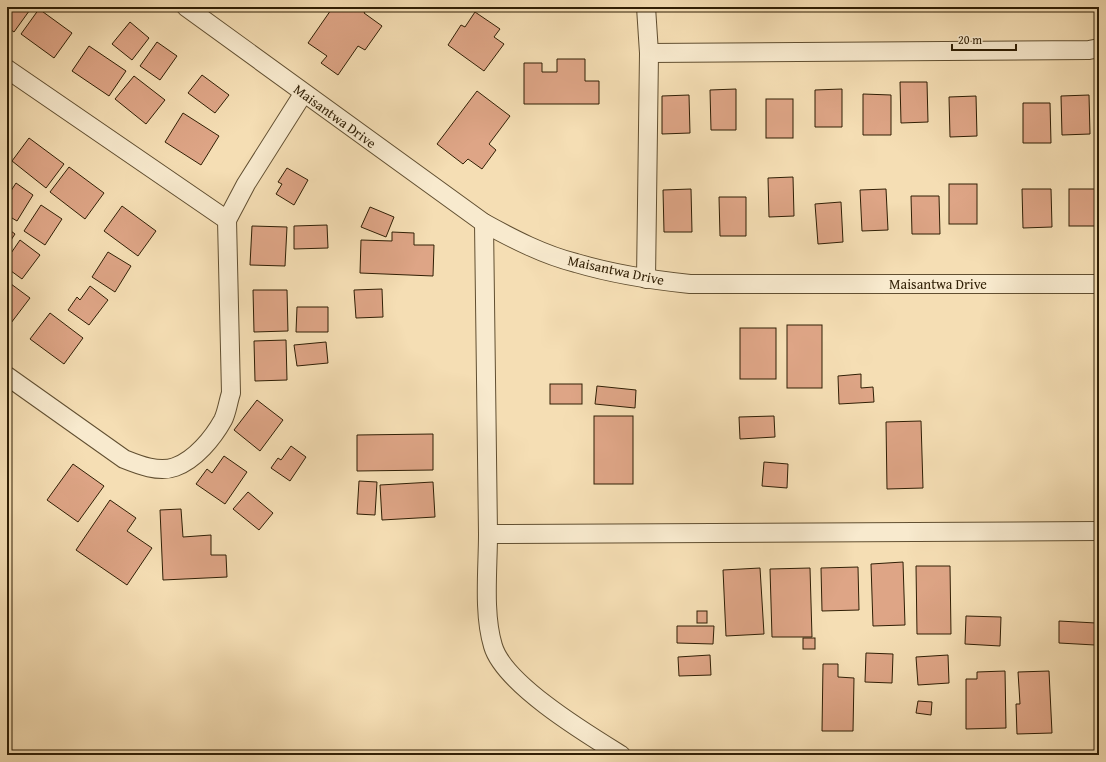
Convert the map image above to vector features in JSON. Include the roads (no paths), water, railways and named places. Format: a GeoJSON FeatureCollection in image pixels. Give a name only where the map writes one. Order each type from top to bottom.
{"type":"FeatureCollection","features":[{"type":"Feature","properties":{"kind":"street","name":"Maisantwa Drive"},"geometry":{"type":"LineString","coordinates":[[186,7],[303,94],[484,223],[515,239],[575,263],[646,279],[690,284],[1099,284]]}},
{"type":"Feature","properties":{"kind":"street"},"geometry":{"type":"LineString","coordinates":[[646,7],[649,53],[646,279]]}},
{"type":"Feature","properties":{"kind":"street"},"geometry":{"type":"LineString","coordinates":[[649,53],[1089,50],[1099,48]]}},
{"type":"Feature","properties":{"kind":"street"},"geometry":{"type":"LineString","coordinates":[[7,69],[227,220]]}},
{"type":"Feature","properties":{"kind":"street"},"geometry":{"type":"LineString","coordinates":[[7,376],[124,459],[157,469],[175,468],[192,457],[209,440],[224,419],[231,394],[227,220],[246,184],[303,94]]}},
{"type":"Feature","properties":{"kind":"street"},"geometry":{"type":"LineString","coordinates":[[484,223],[489,627],[494,648],[500,659],[517,680],[534,696],[621,755]]}},
{"type":"Feature","properties":{"kind":"street"},"geometry":{"type":"LineString","coordinates":[[488,534],[1099,531]]}}]}
